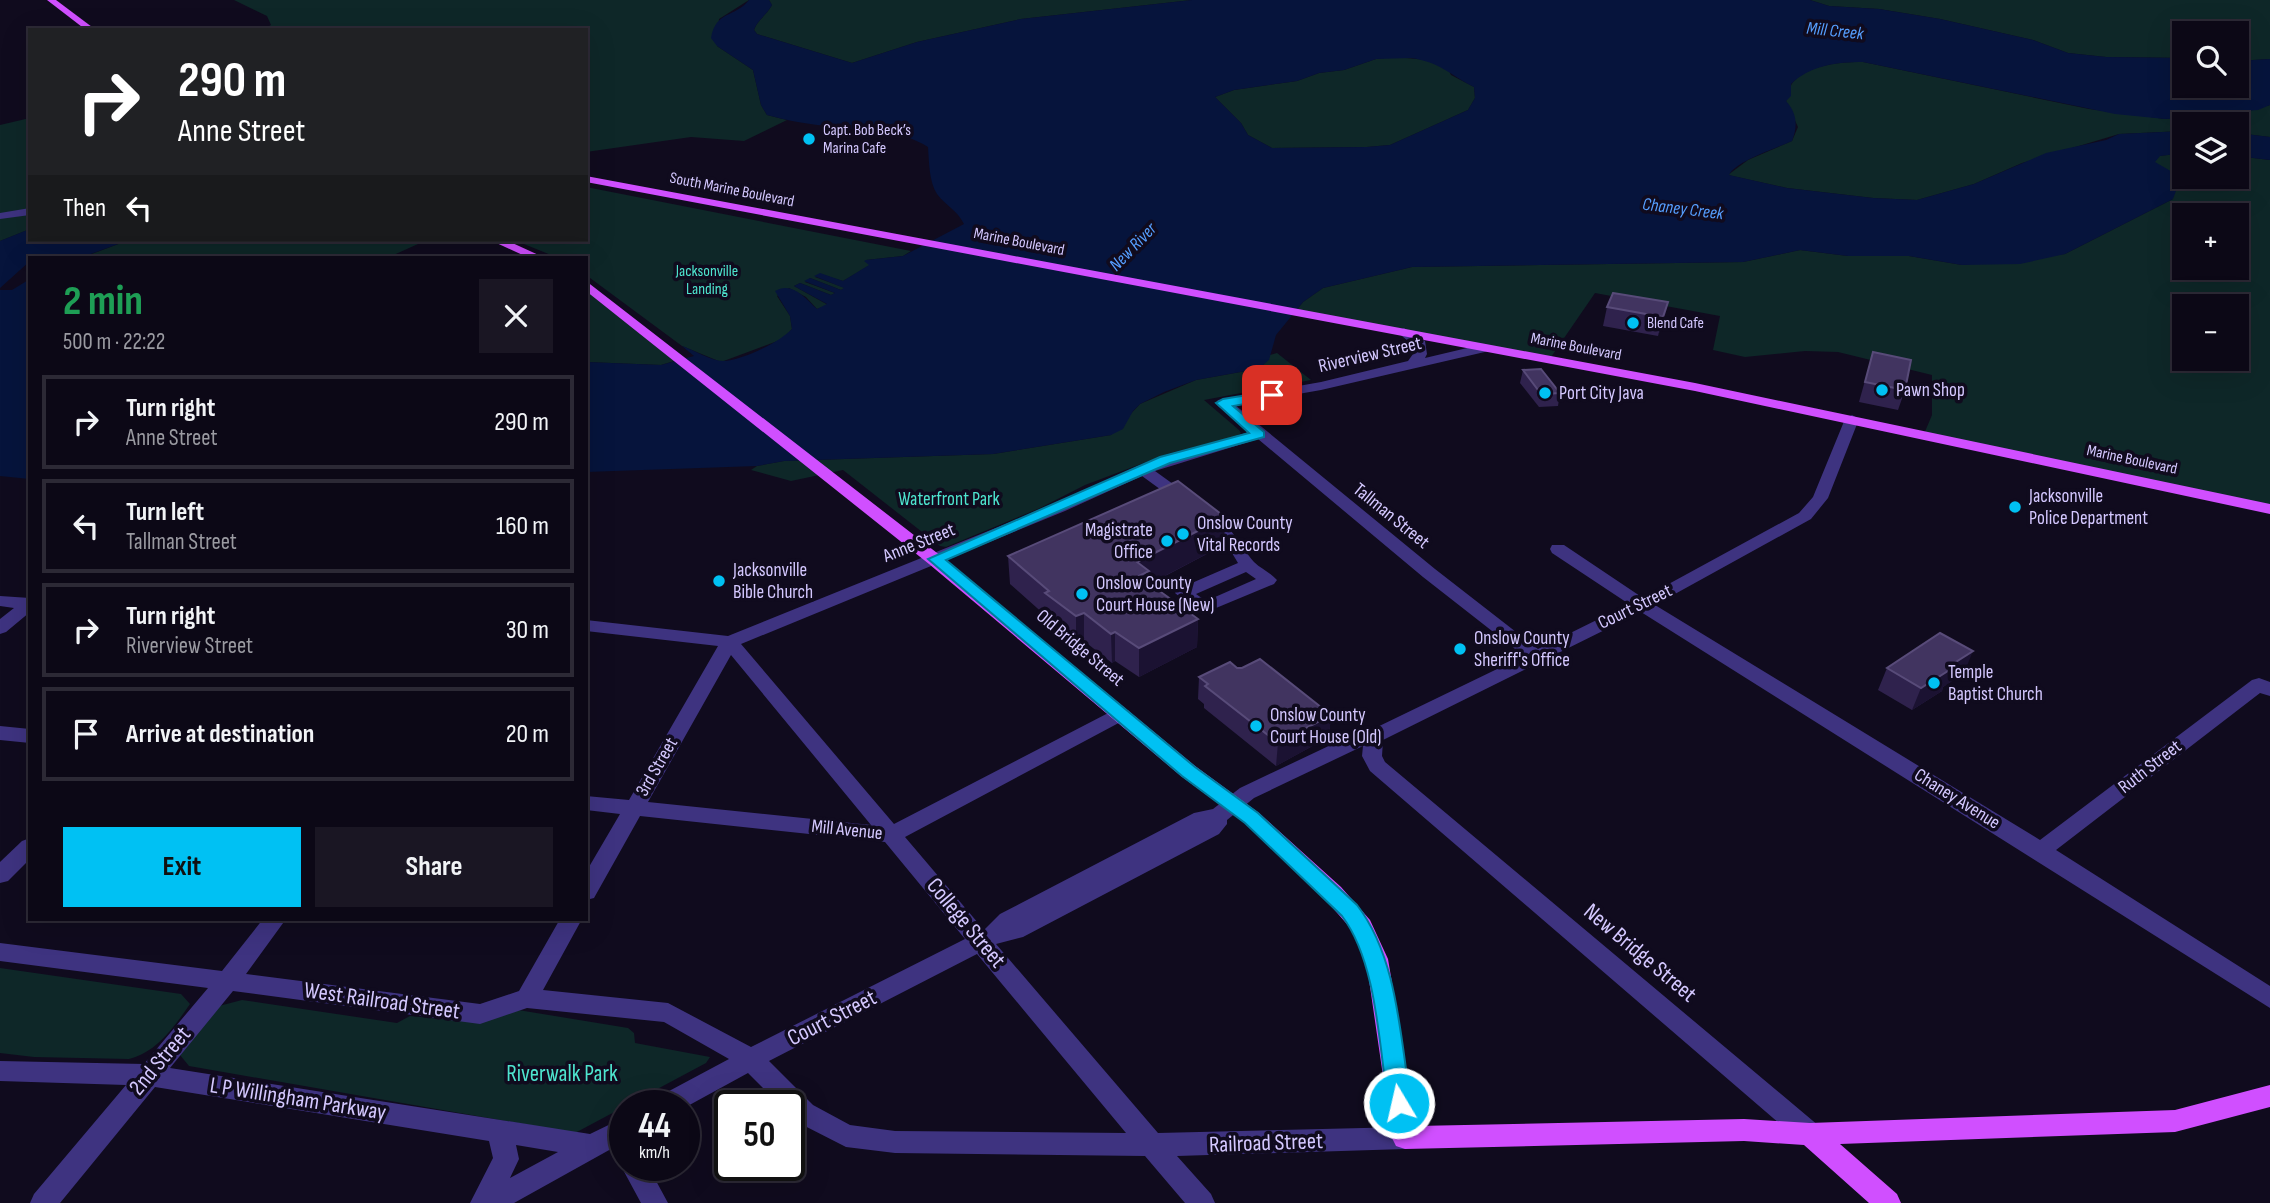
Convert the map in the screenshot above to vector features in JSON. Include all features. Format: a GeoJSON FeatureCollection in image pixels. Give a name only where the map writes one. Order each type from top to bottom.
{"type":"FeatureCollection","features":[{"type":"Feature","properties":{"kind":"main road"},"geometry":{"type":"LineString","coordinates":[[51,0],[89,28]]}},
{"type":"Feature","properties":{"kind":"main road","name":"South Marine Boulevard"},"geometry":{"type":"LineString","coordinates":[[588,178],[873,233]]}},
{"type":"Feature","properties":{"kind":"main road","name":"Marine Boulevard"},"geometry":{"type":"LineString","coordinates":[[873,233],[1852,419],[2270,509]]}},
{"type":"Feature","properties":{"kind":"main road"},"geometry":{"type":"LineString","coordinates":[[501,242],[535,256]]}},
{"type":"Feature","properties":{"kind":"main road","name":"Old Bridge Street"},"geometry":{"type":"LineString","coordinates":[[588,287],[935,559],[1188,771],[1226,811],[1333,894],[1362,926],[1377,959],[1405,1138]]}},
{"type":"Feature","properties":{"kind":"main road","name":"Railroad Street"},"geometry":{"type":"LineString","coordinates":[[1405,1138],[1744,1130],[1810,1134],[2175,1121],[2270,1096]]}},
{"type":"Feature","properties":{"kind":"main road","name":"New Bridge Street"},"geometry":{"type":"LineString","coordinates":[[1810,1134],[1888,1203]]}},
{"type":"Feature","properties":{"kind":"street"},"geometry":{"type":"LineString","coordinates":[[0,216],[28,211]]}},
{"type":"Feature","properties":{"kind":"street"},"geometry":{"type":"LineString","coordinates":[[1404,332],[1420,344],[1420,354],[1413,365]]}},
{"type":"Feature","properties":{"kind":"street","name":"Riverview Street"},"geometry":{"type":"LineString","coordinates":[[1223,403],[1321,386],[1484,348]]}},
{"type":"Feature","properties":{"kind":"street","name":"Tallman Street"},"geometry":{"type":"LineString","coordinates":[[1223,403],[1429,573],[1536,656]]}},
{"type":"Feature","properties":{"kind":"street","name":"Court Street"},"geometry":{"type":"LineString","coordinates":[[694,1090],[990,937],[1015,931],[1212,829],[1226,811],[1247,793],[1361,738],[1373,737],[1641,604],[1805,516],[1820,498],[1852,419]]}},
{"type":"Feature","properties":{"kind":"street","name":"Anne Street"},"geometry":{"type":"LineString","coordinates":[[588,625],[730,642],[935,559],[1165,460],[1259,435]]}},
{"type":"Feature","properties":{"kind":"street"},"geometry":{"type":"LineString","coordinates":[[1143,469],[1192,505],[1231,540],[1248,565]]}},
{"type":"Feature","properties":{"kind":"street","name":"Chaney Avenue"},"geometry":{"type":"LineString","coordinates":[[1558,549],[1641,604],[2041,851],[2270,998]]}},
{"type":"Feature","properties":{"kind":"street"},"geometry":{"type":"LineString","coordinates":[[0,601],[28,604]]}},
{"type":"Feature","properties":{"kind":"street"},"geometry":{"type":"LineString","coordinates":[[0,628],[28,605]]}},
{"type":"Feature","properties":{"kind":"street","name":"3rd Street"},"geometry":{"type":"LineString","coordinates":[[588,888],[730,642]]}},
{"type":"Feature","properties":{"kind":"street","name":"College Street"},"geometry":{"type":"LineString","coordinates":[[730,642],[892,835],[990,937],[1151,1145],[1202,1203]]}},
{"type":"Feature","properties":{"kind":"street","name":"Ruth Street"},"geometry":{"type":"LineString","coordinates":[[2041,851],[2264,687]]}},
{"type":"Feature","properties":{"kind":"street","name":"Mill Avenue"},"geometry":{"type":"LineString","coordinates":[[588,803],[892,835],[1121,714]]}},
{"type":"Feature","properties":{"kind":"street"},"geometry":{"type":"LineString","coordinates":[[0,733],[28,736]]}},
{"type":"Feature","properties":{"kind":"street","name":"New Bridge Street"},"geometry":{"type":"LineString","coordinates":[[1373,737],[1372,756],[1377,766],[1810,1134]]}},
{"type":"Feature","properties":{"kind":"street"},"geometry":{"type":"LineString","coordinates":[[0,876],[28,848]]}},
{"type":"Feature","properties":{"kind":"street","name":"2nd Street"},"geometry":{"type":"LineString","coordinates":[[43,1203],[229,980],[273,921]]}},
{"type":"Feature","properties":{"kind":"street"},"geometry":{"type":"LineString","coordinates":[[527,998],[570,921]]}},
{"type":"Feature","properties":{"kind":"street","name":"West Railroad Street"},"geometry":{"type":"LineString","coordinates":[[0,952],[480,1014],[527,998],[668,1013],[751,1059]]}},
{"type":"Feature","properties":{"kind":"street","name":"Railroad Street"},"geometry":{"type":"LineString","coordinates":[[751,1059],[804,1113],[846,1136],[895,1142],[1151,1145],[1405,1138]]}},
{"type":"Feature","properties":{"kind":"street","name":"L P Willingham Parkway"},"geometry":{"type":"LineString","coordinates":[[0,1071],[148,1075],[500,1131],[609,1139]]}},
{"type":"Feature","properties":{"kind":"street"},"geometry":{"type":"LineString","coordinates":[[483,1203],[506,1159],[500,1131]]}},
{"type":"Feature","properties":{"kind":"street"},"geometry":{"type":"LineString","coordinates":[[489,1203],[609,1142]]}},
{"type":"Feature","properties":{"kind":"street"},"geometry":{"type":"LineString","coordinates":[[643,1181],[655,1203]]}},
{"type":"Feature","properties":{"kind":"green space"},"geometry":{"type":"Polygon","coordinates":[[[234,0],[749,0],[719,19],[717,46],[753,70],[761,105],[767,115],[787,120],[744,141],[691,137],[588,152],[588,28],[266,28],[271,25],[267,16],[234,0]]]}},
{"type":"Feature","properties":{"kind":"green space"},"geometry":{"type":"Polygon","coordinates":[[[769,0],[1192,0],[1021,19],[917,42],[852,63],[757,34],[755,26],[772,5],[769,0]]]}},
{"type":"Feature","properties":{"kind":"green space"},"geometry":{"type":"Polygon","coordinates":[[[1810,0],[2270,0],[2270,59],[2249,60],[2249,21],[2172,21],[2172,58],[2106,57],[2068,53],[2033,40],[1940,19],[1879,9],[1829,6],[1810,0]]]}},
{"type":"Feature","properties":{"kind":"green space"},"geometry":{"type":"Polygon","coordinates":[[[1395,57],[1428,60],[1448,69],[1451,75],[1474,87],[1475,98],[1468,110],[1390,145],[1272,148],[1248,135],[1241,123],[1215,97],[1234,90],[1297,81],[1376,59],[1395,57]]]}},
{"type":"Feature","properties":{"kind":"green space"},"geometry":{"type":"Polygon","coordinates":[[[1863,62],[2089,109],[2172,118],[2172,132],[2119,134],[2022,163],[1974,184],[1917,200],[1787,188],[1728,175],[1748,160],[1792,141],[1798,127],[1786,101],[1791,85],[1809,71],[1836,64],[1863,62]]]}},
{"type":"Feature","properties":{"kind":"green space"},"geometry":{"type":"Polygon","coordinates":[[[2270,105],[2270,137],[2249,134],[2249,112],[2238,112],[2270,105]]]}},
{"type":"Feature","properties":{"kind":"green space"},"geometry":{"type":"Polygon","coordinates":[[[28,118],[28,230],[0,241],[0,125],[28,118]]]}},
{"type":"Feature","properties":{"kind":"green space"},"geometry":{"type":"Polygon","coordinates":[[[2172,154],[2172,189],[2249,189],[2249,157],[2270,160],[2270,509],[1924,434],[1932,415],[1932,375],[1838,352],[1805,351],[1745,357],[1713,350],[1720,316],[1595,293],[1549,360],[1295,312],[1303,302],[1323,288],[1412,267],[1743,262],[1800,250],[1848,256],[1909,256],[1962,265],[2065,254],[2173,199],[2162,168],[2154,162],[2159,156],[2172,154]]]}},
{"type":"Feature","properties":{"kind":"green space","name":"Jacksonville Landing"},"geometry":{"type":"Polygon","coordinates":[[[588,187],[911,251],[903,256],[866,260],[870,265],[843,281],[820,274],[815,277],[845,288],[841,290],[810,278],[805,282],[835,293],[831,295],[800,283],[794,286],[828,305],[817,309],[806,297],[789,288],[777,296],[790,316],[792,329],[783,339],[721,362],[682,346],[588,276],[588,256],[554,256],[519,242],[588,242],[588,187]]]}},
{"type":"Feature","properties":{"kind":"green space"},"geometry":{"type":"Polygon","coordinates":[[[124,242],[423,242],[391,256],[65,256],[89,255],[124,242]]]}},
{"type":"Feature","properties":{"kind":"green space"},"geometry":{"type":"Polygon","coordinates":[[[588,287],[681,359],[661,365],[588,362],[588,287]]]}},
{"type":"Feature","properties":{"kind":"green space","name":"Waterfront Park"},"geometry":{"type":"Polygon","coordinates":[[[1277,353],[1311,380],[1204,400],[1239,430],[1241,433],[1237,436],[1170,453],[1085,485],[1040,508],[946,547],[940,546],[843,470],[791,481],[751,470],[757,466],[784,461],[993,454],[1111,435],[1140,404],[1196,380],[1246,371],[1263,365],[1270,355],[1277,353]]]}},
{"type":"Feature","properties":{"kind":"green space"},"geometry":{"type":"Polygon","coordinates":[[[0,968],[181,994],[190,1004],[156,1045],[129,1059],[34,1057],[0,1053],[0,968]]]}},
{"type":"Feature","properties":{"kind":"green space","name":"Riverwalk Park"},"geometry":{"type":"Polygon","coordinates":[[[242,1000],[397,1023],[410,1016],[475,1022],[512,1009],[628,1028],[634,1033],[635,1043],[710,1057],[706,1063],[655,1090],[609,1090],[609,1115],[575,1133],[189,1066],[180,1055],[219,1006],[242,1000]]]}},
{"type":"Feature","properties":{"kind":"water"},"geometry":{"type":"Polygon","coordinates":[[[749,0],[769,0],[772,5],[755,26],[757,34],[852,63],[917,42],[1021,19],[1192,0],[1810,0],[1829,6],[1879,9],[1940,19],[2033,40],[2068,53],[2106,57],[2172,58],[2172,98],[2249,98],[2249,60],[2270,59],[2270,105],[2258,110],[2230,112],[2172,112],[2172,119],[2165,119],[2115,114],[1863,62],[1825,66],[1807,73],[1791,84],[1791,96],[1786,101],[1795,120],[1792,141],[1748,160],[1729,175],[1787,188],[1917,200],[1974,184],[2046,153],[2106,140],[2119,134],[2172,132],[2172,154],[2160,156],[2155,162],[2172,172],[2172,189],[2177,189],[2173,199],[2065,254],[2020,264],[1962,265],[1909,256],[1848,256],[1800,250],[1743,262],[1412,267],[1323,288],[1303,302],[1276,335],[1269,360],[1263,365],[1246,371],[1196,380],[1164,392],[1140,404],[1123,429],[1111,435],[993,454],[784,461],[757,466],[588,472],[588,362],[661,365],[694,356],[682,346],[718,361],[750,354],[792,329],[790,316],[775,291],[781,288],[793,289],[817,309],[827,304],[794,286],[800,283],[831,295],[835,293],[804,281],[810,278],[841,290],[844,288],[814,276],[820,273],[843,281],[869,265],[864,261],[866,260],[903,256],[964,224],[934,189],[928,147],[894,134],[816,125],[767,115],[761,105],[753,70],[717,46],[711,38],[713,29],[722,18],[744,6],[749,0]],[[1376,59],[1344,70],[1319,73],[1297,81],[1234,90],[1215,97],[1241,123],[1248,135],[1272,148],[1367,147],[1390,145],[1468,110],[1475,98],[1474,87],[1421,60],[1376,59]]]}},
{"type":"Feature","properties":{"kind":"water"},"geometry":{"type":"Polygon","coordinates":[[[2249,134],[2270,137],[2270,160],[2249,157],[2249,134]]]}},
{"type":"Feature","properties":{"kind":"water"},"geometry":{"type":"Polygon","coordinates":[[[28,230],[28,242],[124,242],[88,255],[28,256],[28,263],[0,288],[0,241],[28,230]]]}},
{"type":"Feature","properties":{"kind":"water"},"geometry":{"type":"Polygon","coordinates":[[[28,280],[28,479],[0,476],[0,290],[12,290],[28,280]]]}},
{"type":"Feature","properties":{"kind":"building"},"geometry":{"type":"Polygon","coordinates":[[[1613,293],[1668,302],[1663,317],[1607,307],[1613,293]]]}},
{"type":"Feature","properties":{"kind":"building"},"geometry":{"type":"Polygon","coordinates":[[[1873,352],[1911,360],[1905,390],[1865,382],[1873,352]]]}},
{"type":"Feature","properties":{"kind":"building"},"geometry":{"type":"Polygon","coordinates":[[[1541,369],[1560,393],[1541,394],[1523,370],[1541,369]]]}},
{"type":"Feature","properties":{"kind":"building"},"geometry":{"type":"Polygon","coordinates":[[[1178,481],[1225,517],[1137,562],[1149,571],[1139,576],[1198,619],[1139,648],[1115,632],[1111,634],[1084,613],[1076,616],[1045,593],[1049,591],[1008,556],[1178,481]]]}},
{"type":"Feature","properties":{"kind":"building"},"geometry":{"type":"Polygon","coordinates":[[[1940,633],[1973,651],[1921,688],[1887,668],[1940,633]]]}},
{"type":"Feature","properties":{"kind":"building"},"geometry":{"type":"Polygon","coordinates":[[[1260,659],[1331,715],[1278,743],[1205,686],[1208,684],[1199,677],[1230,662],[1237,668],[1242,668],[1260,659]]]}},
{"type":"Feature","properties":{"kind":"place","name":"Capt. Bob Beck’s Marina Cafe"},"geometry":{"type":"Point","coordinates":[809,139]}},
{"type":"Feature","properties":{"kind":"place","name":"Blend Cafe"},"geometry":{"type":"Point","coordinates":[1633,323]}},
{"type":"Feature","properties":{"kind":"place","name":"Pawn Shop"},"geometry":{"type":"Point","coordinates":[1882,390]}},
{"type":"Feature","properties":{"kind":"place","name":"Port City Java"},"geometry":{"type":"Point","coordinates":[1545,393]}},
{"type":"Feature","properties":{"kind":"place","name":"Jacksonville Police Department"},"geometry":{"type":"Point","coordinates":[2015,507]}},
{"type":"Feature","properties":{"kind":"place","name":"Onslow County Vital Records"},"geometry":{"type":"Point","coordinates":[1183,534]}},
{"type":"Feature","properties":{"kind":"place","name":"Magistrate Office"},"geometry":{"type":"Point","coordinates":[1167,541]}},
{"type":"Feature","properties":{"kind":"place","name":"Jacksonville Bible Church"},"geometry":{"type":"Point","coordinates":[719,581]}},
{"type":"Feature","properties":{"kind":"place","name":"Onslow County Court House (New)"},"geometry":{"type":"Point","coordinates":[1082,594]}},
{"type":"Feature","properties":{"kind":"place","name":"Onslow County Sheriff's Office"},"geometry":{"type":"Point","coordinates":[1460,649]}},
{"type":"Feature","properties":{"kind":"place","name":"Temple Baptist Church"},"geometry":{"type":"Point","coordinates":[1934,683]}},
{"type":"Feature","properties":{"kind":"place","name":"Onslow County Court House (Old)"},"geometry":{"type":"Point","coordinates":[1256,726]}},
{"type":"Feature","properties":{"kind":"route"},"geometry":{"type":"LineString","coordinates":[[1272,395],[1223,403],[1259,435],[1165,460],[1091,490],[1059,508],[935,559],[1188,771],[1252,818],[1350,911],[1362,926],[1377,959],[1399,1103]]}},
{"type":"Feature","properties":{"kind":"water label","name":"Mill Creek"},"geometry":{"type":"Point","coordinates":[1835,31]}},
{"type":"Feature","properties":{"kind":"water label","name":"Chaney Creek"},"geometry":{"type":"Point","coordinates":[1683,209]}},
{"type":"Feature","properties":{"kind":"water label","name":"New River"},"geometry":{"type":"Point","coordinates":[1133,247]}}]}
